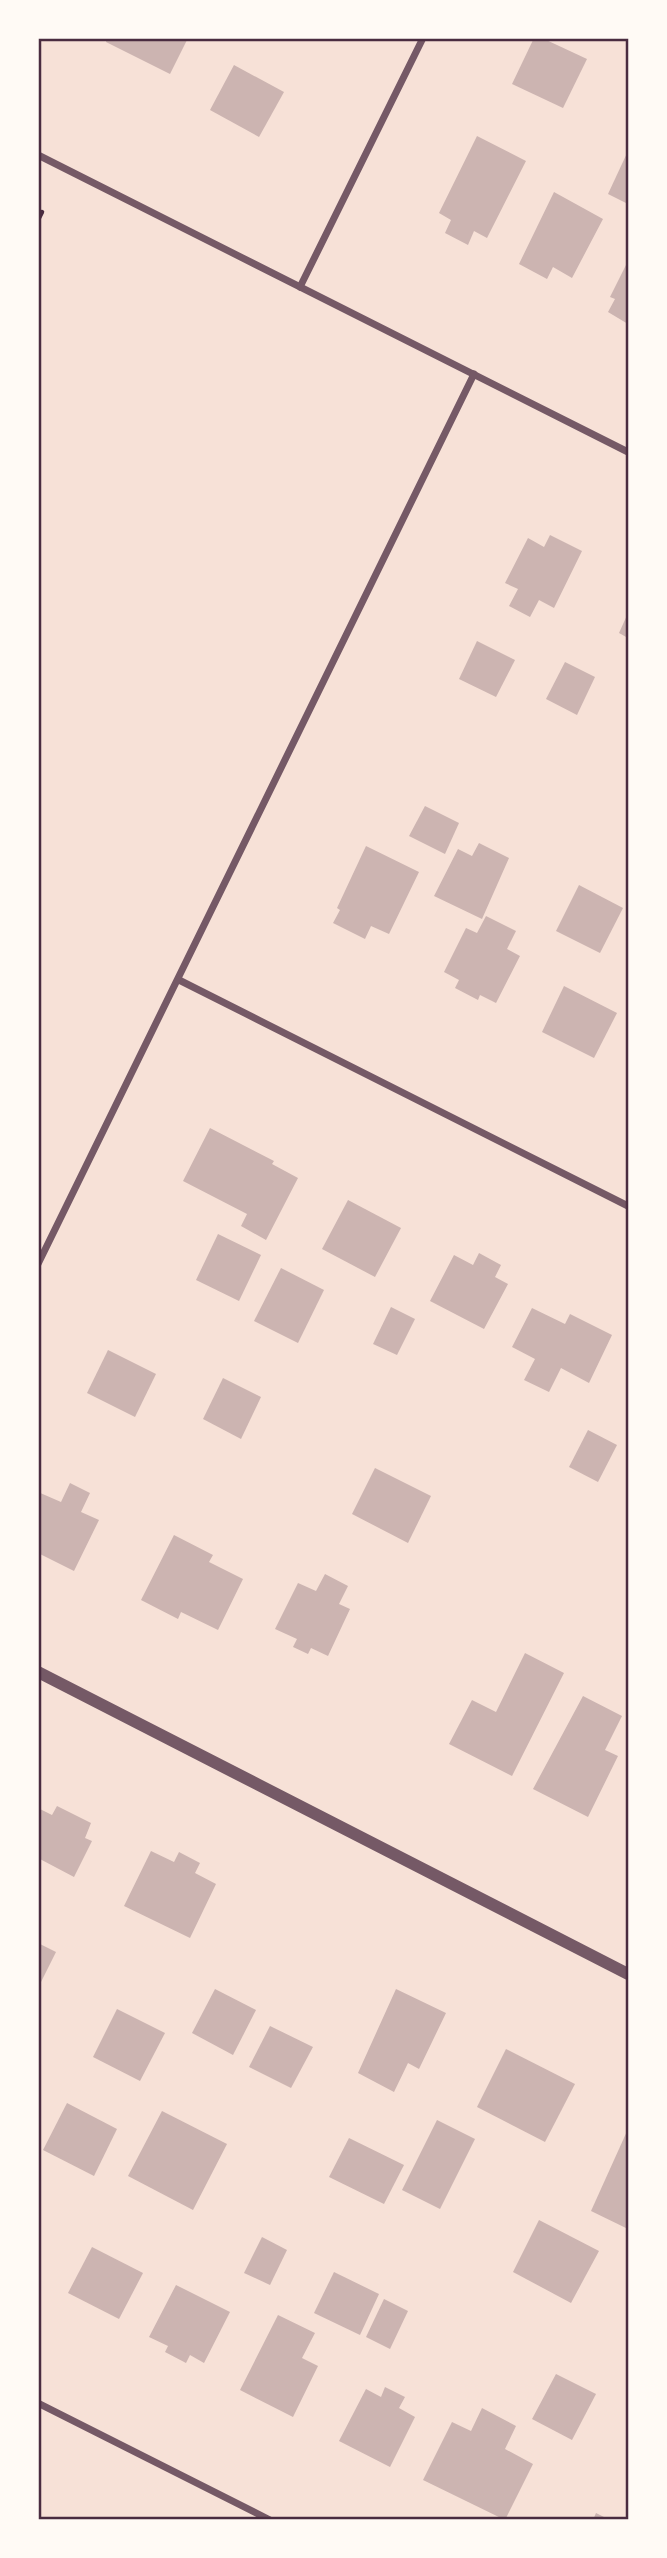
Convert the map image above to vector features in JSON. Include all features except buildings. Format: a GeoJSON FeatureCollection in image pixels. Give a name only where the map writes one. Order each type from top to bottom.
{"type":"FeatureCollection","features":[{"type":"Feature","properties":{"kind":"street"},"geometry":{"type":"LineString","coordinates":[[300,287],[423,38]]}},
{"type":"Feature","properties":{"kind":"street"},"geometry":{"type":"LineString","coordinates":[[38,155],[628,452]]}},
{"type":"Feature","properties":{"kind":"street"},"geometry":{"type":"LineString","coordinates":[[38,1264],[474,374]]}},
{"type":"Feature","properties":{"kind":"street"},"geometry":{"type":"LineString","coordinates":[[179,980],[628,1206]]}},
{"type":"Feature","properties":{"kind":"street"},"geometry":{"type":"LineString","coordinates":[[38,1672],[628,1974]]}},
{"type":"Feature","properties":{"kind":"street"},"geometry":{"type":"LineString","coordinates":[[38,2403],[270,2519]]}},
{"type":"Feature","properties":{"kind":"path"},"geometry":{"type":"LineString","coordinates":[[38,220],[42,212]]}}]}
